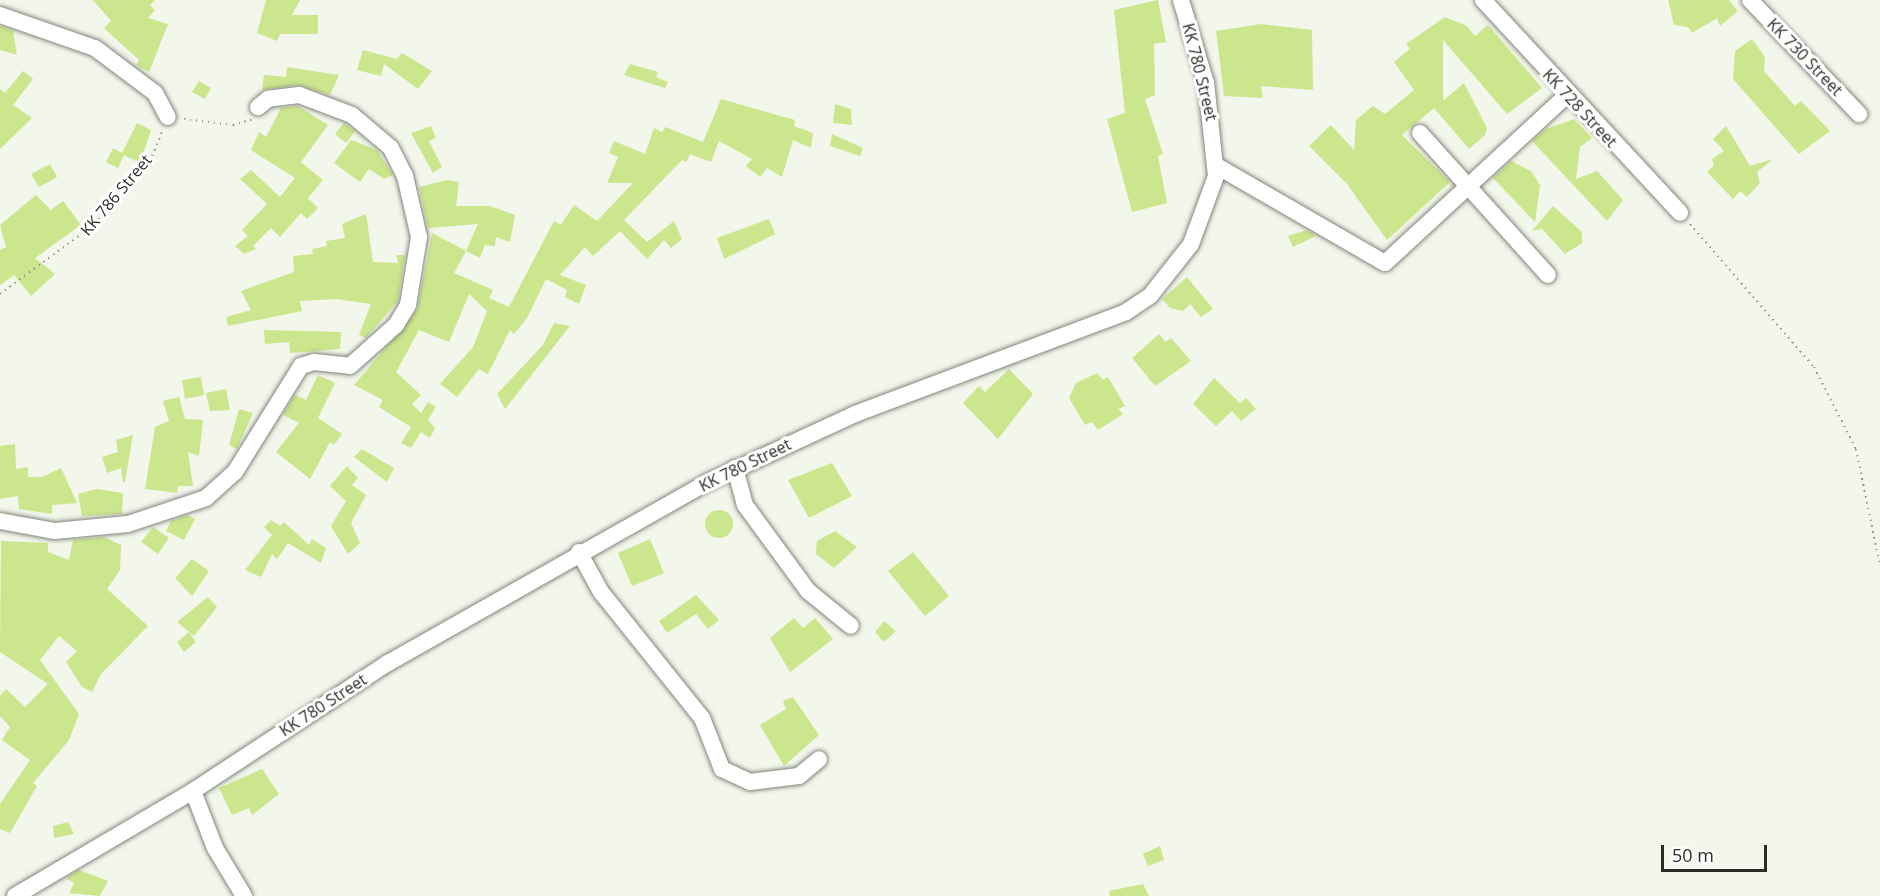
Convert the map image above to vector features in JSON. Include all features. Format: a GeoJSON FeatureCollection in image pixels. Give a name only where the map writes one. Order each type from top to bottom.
{"type":"FeatureCollection","features":[{"type":"Feature","properties":{"kind":"street","name":"KK 780 Street"},"geometry":{"type":"LineString","coordinates":[[15,896],[193,791],[388,663],[579,552],[735,468],[855,414],[1126,312],[1150,296],[1191,244],[1214,191],[1215,165],[1206,84],[1181,0]]}},
{"type":"Feature","properties":{"kind":"street","name":"KK 728 Street"},"geometry":{"type":"LineString","coordinates":[[1483,0],[1566,96],[1680,213]]}},
{"type":"Feature","properties":{"kind":"street","name":"KK 730 Street"},"geometry":{"type":"LineString","coordinates":[[1750,0],[1859,114]]}},
{"type":"Feature","properties":{"kind":"street"},"geometry":{"type":"LineString","coordinates":[[0,15],[95,48],[155,93],[168,117]]}},
{"type":"Feature","properties":{"kind":"street"},"geometry":{"type":"LineString","coordinates":[[0,521],[55,531],[128,524],[198,502],[235,472],[301,366],[314,362],[350,366],[396,325],[408,305],[419,237],[405,176],[391,148],[352,115],[299,95],[268,99],[258,107]]}},
{"type":"Feature","properties":{"kind":"street"},"geometry":{"type":"LineString","coordinates":[[1215,165],[1385,263],[1464,187],[1566,96]]}},
{"type":"Feature","properties":{"kind":"street"},"geometry":{"type":"LineString","coordinates":[[1420,134],[1464,187],[1548,275]]}},
{"type":"Feature","properties":{"kind":"street"},"geometry":{"type":"LineString","coordinates":[[735,468],[745,505],[808,591],[851,626]]}},
{"type":"Feature","properties":{"kind":"street"},"geometry":{"type":"LineString","coordinates":[[579,552],[601,592],[702,718],[722,768],[750,782],[799,776],[819,759]]}},
{"type":"Feature","properties":{"kind":"street"},"geometry":{"type":"LineString","coordinates":[[193,791],[214,848],[244,896]]}},
{"type":"Feature","properties":{"kind":"path"},"geometry":{"type":"LineString","coordinates":[[168,117],[249,124],[258,107]]}},
{"type":"Feature","properties":{"kind":"path","name":"KK 786 Street"},"geometry":{"type":"LineString","coordinates":[[0,294],[95,224],[152,156],[168,117]]}},
{"type":"Feature","properties":{"kind":"path"},"geometry":{"type":"LineString","coordinates":[[1680,213],[1814,367],[1856,449],[1880,566]]}},
{"type":"Feature","properties":{"kind":"building"},"geometry":{"type":"Polygon","coordinates":[[[93,0],[155,0],[150,5],[155,10],[148,18],[168,24],[149,72],[136,65],[139,60],[104,28],[111,21],[93,0]]]}},
{"type":"Feature","properties":{"kind":"building"},"geometry":{"type":"Polygon","coordinates":[[[266,0],[300,0],[292,15],[318,15],[318,34],[280,34],[277,41],[257,33],[266,0]]]}},
{"type":"Feature","properties":{"kind":"building"},"geometry":{"type":"Polygon","coordinates":[[[1158,0],[1166,42],[1154,44],[1155,95],[1145,99],[1163,154],[1158,156],[1167,203],[1132,212],[1107,119],[1125,113],[1114,10],[1158,0]]]}},
{"type":"Feature","properties":{"kind":"building"},"geometry":{"type":"Polygon","coordinates":[[[1668,0],[1729,0],[1738,11],[1720,26],[1717,18],[1692,33],[1688,27],[1674,25],[1668,0]]]}},
{"type":"Feature","properties":{"kind":"building"},"geometry":{"type":"Polygon","coordinates":[[[1445,17],[1467,26],[1475,36],[1488,25],[1542,88],[1507,114],[1443,40],[1443,101],[1464,83],[1487,128],[1485,135],[1469,149],[1434,108],[1402,135],[1450,182],[1387,240],[1347,184],[1309,146],[1331,125],[1354,150],[1356,120],[1373,106],[1385,114],[1414,90],[1394,62],[1410,49],[1406,44],[1445,17]]]}},
{"type":"Feature","properties":{"kind":"building"},"geometry":{"type":"Polygon","coordinates":[[[1261,24],[1312,30],[1313,90],[1261,86],[1263,98],[1224,96],[1216,31],[1261,24]]]}},
{"type":"Feature","properties":{"kind":"building"},"geometry":{"type":"Polygon","coordinates":[[[0,26],[13,31],[17,55],[0,50],[0,26]]]}},
{"type":"Feature","properties":{"kind":"building"},"geometry":{"type":"Polygon","coordinates":[[[1752,39],[1765,57],[1764,71],[1795,106],[1801,101],[1830,131],[1799,154],[1733,79],[1735,51],[1752,39]]]}},
{"type":"Feature","properties":{"kind":"building"},"geometry":{"type":"Polygon","coordinates":[[[363,50],[397,59],[402,53],[432,71],[418,89],[384,64],[381,76],[357,70],[363,50]]]}},
{"type":"Feature","properties":{"kind":"building"},"geometry":{"type":"Polygon","coordinates":[[[630,64],[658,72],[656,77],[668,82],[665,88],[624,75],[630,64]]]}},
{"type":"Feature","properties":{"kind":"building"},"geometry":{"type":"Polygon","coordinates":[[[287,67],[339,75],[330,95],[298,85],[262,90],[264,75],[286,77],[287,67]]]}},
{"type":"Feature","properties":{"kind":"building"},"geometry":{"type":"Polygon","coordinates":[[[23,71],[33,79],[13,105],[32,118],[0,149],[0,89],[5,93],[23,71]]]}},
{"type":"Feature","properties":{"kind":"building"},"geometry":{"type":"Polygon","coordinates":[[[199,81],[211,88],[205,99],[192,92],[199,81]]]}},
{"type":"Feature","properties":{"kind":"building"},"geometry":{"type":"Polygon","coordinates":[[[721,99],[795,120],[794,126],[813,133],[811,148],[793,140],[782,177],[767,168],[760,177],[746,166],[752,159],[719,141],[711,162],[690,154],[686,162],[682,160],[624,220],[647,242],[674,221],[682,239],[671,248],[664,240],[647,259],[620,231],[593,256],[585,247],[560,275],[586,285],[579,304],[565,297],[567,290],[546,279],[527,318],[514,334],[510,330],[488,374],[479,369],[457,397],[440,384],[473,347],[487,311],[469,294],[449,342],[419,330],[396,372],[421,395],[412,404],[421,413],[428,402],[436,407],[428,420],[435,428],[430,438],[421,432],[411,448],[401,443],[411,427],[379,407],[383,400],[354,385],[417,310],[432,233],[466,251],[454,273],[493,290],[489,298],[509,307],[554,221],[561,225],[574,205],[597,221],[633,183],[607,183],[618,157],[609,153],[614,141],[645,154],[654,128],[662,132],[665,127],[703,142],[721,99]]]}},
{"type":"Feature","properties":{"kind":"building"},"geometry":{"type":"Polygon","coordinates":[[[835,104],[851,109],[852,125],[833,123],[835,104]]]}},
{"type":"Feature","properties":{"kind":"building"},"geometry":{"type":"Polygon","coordinates":[[[298,106],[328,125],[301,162],[323,180],[308,198],[318,208],[307,219],[301,213],[280,237],[271,228],[253,246],[256,249],[244,254],[235,246],[248,236],[242,230],[267,204],[240,179],[251,170],[280,197],[295,178],[251,150],[259,132],[266,137],[281,108],[298,106]]]}},
{"type":"Feature","properties":{"kind":"building"},"geometry":{"type":"Polygon","coordinates":[[[1574,119],[1592,138],[1580,147],[1576,179],[1597,171],[1623,200],[1607,221],[1532,141],[1546,129],[1574,119]]]}},
{"type":"Feature","properties":{"kind":"building"},"geometry":{"type":"Polygon","coordinates":[[[137,123],[151,130],[140,163],[124,155],[118,168],[106,162],[113,148],[122,153],[137,123]]]}},
{"type":"Feature","properties":{"kind":"building"},"geometry":{"type":"Polygon","coordinates":[[[344,123],[355,131],[346,143],[335,134],[344,123]]]}},
{"type":"Feature","properties":{"kind":"building"},"geometry":{"type":"Polygon","coordinates":[[[431,126],[436,138],[429,141],[442,167],[433,173],[411,133],[431,126]]]}},
{"type":"Feature","properties":{"kind":"building"},"geometry":{"type":"Polygon","coordinates":[[[1726,126],[1750,166],[1773,159],[1757,172],[1760,183],[1747,197],[1740,191],[1733,199],[1707,172],[1714,166],[1712,159],[1724,151],[1713,139],[1726,126]]]}},
{"type":"Feature","properties":{"kind":"building"},"geometry":{"type":"Polygon","coordinates":[[[832,134],[863,148],[860,156],[830,146],[832,134]]]}},
{"type":"Feature","properties":{"kind":"building"},"geometry":{"type":"Polygon","coordinates":[[[351,140],[377,150],[393,175],[384,179],[369,169],[360,182],[334,163],[351,140]]]}},
{"type":"Feature","properties":{"kind":"building"},"geometry":{"type":"Polygon","coordinates":[[[1511,161],[1531,171],[1540,185],[1535,222],[1493,178],[1511,161]]]}},
{"type":"Feature","properties":{"kind":"building"},"geometry":{"type":"Polygon","coordinates":[[[50,164],[57,177],[39,187],[31,174],[50,164]]]}},
{"type":"Feature","properties":{"kind":"building"},"geometry":{"type":"Polygon","coordinates":[[[447,180],[459,182],[456,206],[490,206],[515,215],[510,242],[496,237],[495,246],[485,245],[480,258],[466,251],[478,224],[428,228],[419,187],[447,180]]]}},
{"type":"Feature","properties":{"kind":"building"},"geometry":{"type":"Polygon","coordinates":[[[36,195],[51,210],[63,201],[81,225],[35,258],[55,274],[31,296],[14,275],[0,285],[0,250],[6,247],[0,225],[36,195]]]}},
{"type":"Feature","properties":{"kind":"building"},"geometry":{"type":"Polygon","coordinates":[[[1553,206],[1582,232],[1582,243],[1565,254],[1542,229],[1532,231],[1553,206]]]}},
{"type":"Feature","properties":{"kind":"building"},"geometry":{"type":"Polygon","coordinates":[[[366,214],[373,262],[398,263],[396,255],[405,255],[398,301],[366,338],[359,335],[371,304],[336,299],[300,301],[302,311],[228,326],[226,317],[251,310],[241,291],[294,272],[293,256],[313,254],[312,249],[327,246],[326,241],[345,238],[342,224],[366,214]]]}},
{"type":"Feature","properties":{"kind":"building"},"geometry":{"type":"Polygon","coordinates":[[[769,219],[775,234],[724,259],[717,238],[769,219]]]}},
{"type":"Feature","properties":{"kind":"building"},"geometry":{"type":"Polygon","coordinates":[[[1307,230],[1316,236],[1293,247],[1288,236],[1307,230]]]}},
{"type":"Feature","properties":{"kind":"building"},"geometry":{"type":"Polygon","coordinates":[[[1187,277],[1213,309],[1201,317],[1190,304],[1183,311],[1170,308],[1162,299],[1187,277]]]}},
{"type":"Feature","properties":{"kind":"building"},"geometry":{"type":"Polygon","coordinates":[[[554,323],[570,326],[505,409],[497,394],[543,345],[554,323]]]}},
{"type":"Feature","properties":{"kind":"building"},"geometry":{"type":"Polygon","coordinates":[[[264,330],[341,332],[340,349],[290,353],[289,342],[265,344],[264,330]]]}},
{"type":"Feature","properties":{"kind":"building"},"geometry":{"type":"Polygon","coordinates":[[[1159,334],[1165,342],[1171,338],[1191,361],[1155,386],[1132,358],[1159,334]]]}},
{"type":"Feature","properties":{"kind":"building"},"geometry":{"type":"Polygon","coordinates":[[[1009,369],[1033,394],[998,439],[963,403],[979,386],[985,392],[1009,369]]]}},
{"type":"Feature","properties":{"kind":"building"},"geometry":{"type":"Polygon","coordinates":[[[1097,373],[1103,380],[1108,377],[1125,406],[1118,409],[1123,414],[1098,430],[1092,422],[1085,425],[1069,398],[1076,383],[1097,373]]]}},
{"type":"Feature","properties":{"kind":"building"},"geometry":{"type":"Polygon","coordinates":[[[318,375],[335,383],[318,418],[342,434],[334,445],[330,442],[310,479],[276,452],[299,423],[283,415],[285,411],[295,395],[306,400],[318,375]]]}},
{"type":"Feature","properties":{"kind":"building"},"geometry":{"type":"Polygon","coordinates":[[[201,377],[204,395],[185,399],[182,380],[201,377]]]}},
{"type":"Feature","properties":{"kind":"building"},"geometry":{"type":"Polygon","coordinates":[[[1214,378],[1240,403],[1246,398],[1256,409],[1241,421],[1232,411],[1216,426],[1193,404],[1214,378]]]}},
{"type":"Feature","properties":{"kind":"building"},"geometry":{"type":"Polygon","coordinates":[[[226,389],[230,410],[210,411],[206,393],[226,389]]]}},
{"type":"Feature","properties":{"kind":"building"},"geometry":{"type":"Polygon","coordinates":[[[179,397],[185,419],[203,420],[199,456],[188,452],[193,486],[178,486],[177,493],[145,489],[155,427],[169,421],[163,401],[179,397]]]}},
{"type":"Feature","properties":{"kind":"building"},"geometry":{"type":"Polygon","coordinates":[[[239,409],[253,413],[237,449],[229,445],[239,409]]]}},
{"type":"Feature","properties":{"kind":"building"},"geometry":{"type":"Polygon","coordinates":[[[133,435],[125,482],[123,482],[121,468],[107,473],[102,457],[118,452],[116,440],[133,435]]]}},
{"type":"Feature","properties":{"kind":"building"},"geometry":{"type":"Polygon","coordinates":[[[15,444],[16,469],[28,467],[28,477],[42,477],[61,468],[77,503],[52,505],[52,514],[19,509],[18,496],[0,499],[0,446],[15,444]]]}},
{"type":"Feature","properties":{"kind":"building"},"geometry":{"type":"Polygon","coordinates":[[[362,449],[394,468],[387,482],[354,457],[362,449]]]}},
{"type":"Feature","properties":{"kind":"building"},"geometry":{"type":"Polygon","coordinates":[[[832,463],[852,496],[809,518],[788,480],[832,463]]]}},
{"type":"Feature","properties":{"kind":"building"},"geometry":{"type":"Polygon","coordinates":[[[347,466],[358,478],[352,485],[366,495],[351,523],[360,543],[348,554],[331,526],[346,501],[330,486],[347,466]]]}},
{"type":"Feature","properties":{"kind":"building"},"geometry":{"type":"Polygon","coordinates":[[[97,489],[123,493],[122,514],[82,516],[78,494],[97,489]]]}},
{"type":"Feature","properties":{"kind":"building"},"geometry":{"type":"Polygon","coordinates":[[[719,510],[729,514],[733,524],[729,534],[719,538],[709,534],[705,524],[709,514],[719,510]]]}},
{"type":"Feature","properties":{"kind":"building"},"geometry":{"type":"Polygon","coordinates":[[[187,515],[195,519],[184,540],[166,531],[171,521],[187,515]]]}},
{"type":"Feature","properties":{"kind":"building"},"geometry":{"type":"Polygon","coordinates":[[[271,520],[280,526],[284,522],[309,545],[312,539],[326,548],[321,563],[288,543],[277,559],[272,554],[261,577],[245,570],[272,535],[264,527],[271,520]]]}},
{"type":"Feature","properties":{"kind":"building"},"geometry":{"type":"Polygon","coordinates":[[[153,527],[169,538],[158,554],[141,542],[153,527]]]}},
{"type":"Feature","properties":{"kind":"building"},"geometry":{"type":"Polygon","coordinates":[[[835,531],[857,547],[834,568],[816,554],[817,541],[835,531]]]}},
{"type":"Feature","properties":{"kind":"building"},"geometry":{"type":"Polygon","coordinates":[[[104,537],[121,545],[120,570],[107,589],[148,626],[101,674],[92,692],[82,687],[66,662],[77,651],[59,636],[40,660],[79,714],[69,740],[33,783],[37,786],[10,833],[0,829],[0,804],[30,760],[2,740],[10,727],[0,716],[0,696],[6,689],[25,707],[48,684],[0,652],[1,541],[48,543],[48,552],[69,560],[73,540],[104,537]]]}},
{"type":"Feature","properties":{"kind":"building"},"geometry":{"type":"Polygon","coordinates":[[[650,539],[664,573],[632,586],[618,553],[650,539]]]}},
{"type":"Feature","properties":{"kind":"building"},"geometry":{"type":"Polygon","coordinates":[[[913,552],[949,596],[925,616],[888,571],[913,552]]]}},
{"type":"Feature","properties":{"kind":"building"},"geometry":{"type":"Polygon","coordinates":[[[192,559],[209,571],[192,596],[175,578],[192,559]]]}},
{"type":"Feature","properties":{"kind":"building"},"geometry":{"type":"Polygon","coordinates":[[[696,595],[719,620],[708,629],[696,614],[667,633],[659,621],[696,595]]]}},
{"type":"Feature","properties":{"kind":"building"},"geometry":{"type":"Polygon","coordinates":[[[208,597],[217,607],[194,636],[177,622],[208,597]]]}},
{"type":"Feature","properties":{"kind":"building"},"geometry":{"type":"Polygon","coordinates":[[[794,618],[803,628],[815,618],[833,639],[790,672],[770,638],[794,618]]]}},
{"type":"Feature","properties":{"kind":"building"},"geometry":{"type":"Polygon","coordinates":[[[884,621],[896,631],[884,642],[875,632],[884,621]]]}},
{"type":"Feature","properties":{"kind":"building"},"geometry":{"type":"Polygon","coordinates":[[[189,632],[196,642],[184,652],[177,642],[189,632]]]}},
{"type":"Feature","properties":{"kind":"building"},"geometry":{"type":"Polygon","coordinates":[[[793,697],[819,735],[784,766],[760,725],[786,709],[783,701],[793,697]]]}},
{"type":"Feature","properties":{"kind":"building"},"geometry":{"type":"Polygon","coordinates":[[[262,769],[279,794],[252,815],[249,808],[232,815],[219,788],[262,769]]]}},
{"type":"Feature","properties":{"kind":"building"},"geometry":{"type":"Polygon","coordinates":[[[68,822],[74,834],[54,838],[53,826],[68,822]]]}},
{"type":"Feature","properties":{"kind":"building"},"geometry":{"type":"Polygon","coordinates":[[[1160,846],[1164,860],[1148,866],[1143,854],[1160,846]]]}},
{"type":"Feature","properties":{"kind":"building"},"geometry":{"type":"Polygon","coordinates":[[[79,870],[108,881],[100,896],[69,893],[74,883],[66,878],[79,870]]]}},
{"type":"Feature","properties":{"kind":"building"},"geometry":{"type":"Polygon","coordinates":[[[1143,884],[1149,896],[1110,896],[1109,891],[1143,884]]]}}]}
